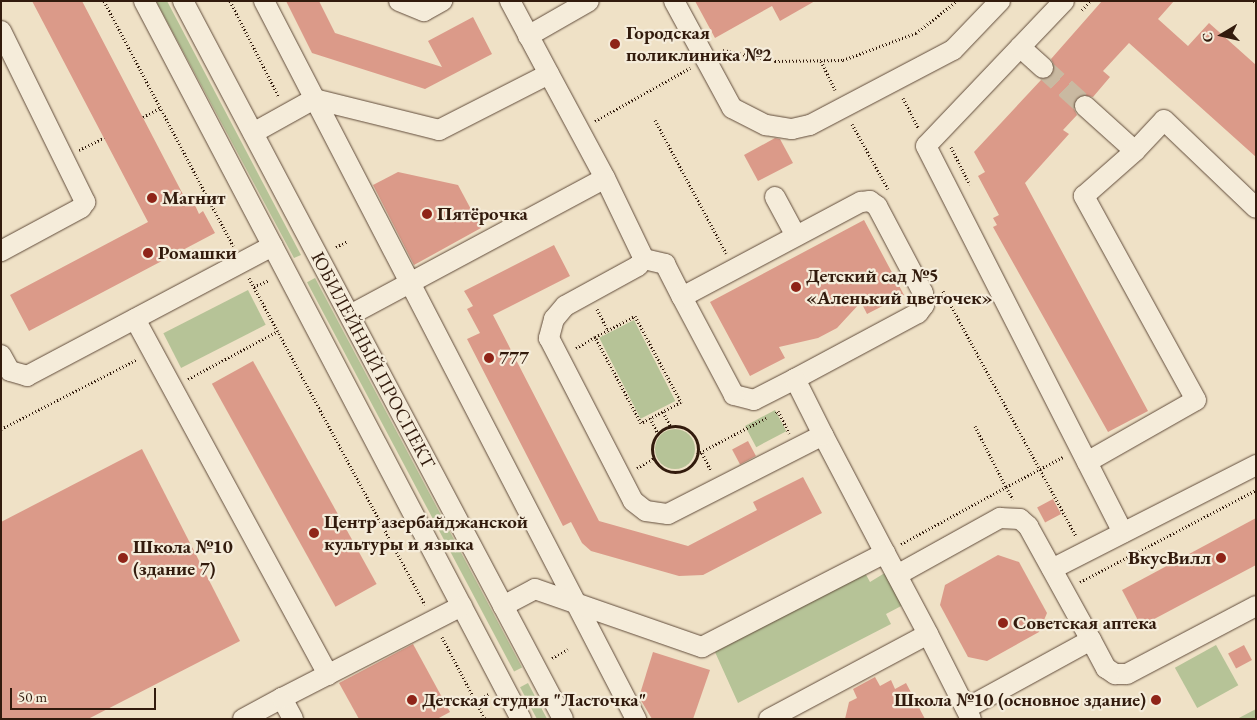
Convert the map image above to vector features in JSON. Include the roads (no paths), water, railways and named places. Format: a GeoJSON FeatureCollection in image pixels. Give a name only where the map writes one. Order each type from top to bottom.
{"type":"FeatureCollection","features":[{"type":"Feature","properties":{"kind":"street","name":"ЮБИЛЕЙНЫЙ ПРОСПЕКТ"},"geometry":{"type":"LineString","coordinates":[[144,1],[522,719]]}},
{"type":"Feature","properties":{"kind":"street","name":"ЮБИЛЕЙНЫЙ ПРОСПЕКТ"},"geometry":{"type":"LineString","coordinates":[[184,1],[563,719]]}},
{"type":"Feature","properties":{"kind":"street"},"geometry":{"type":"LineString","coordinates":[[264,1],[636,719]]}},
{"type":"Feature","properties":{"kind":"street"},"geometry":{"type":"LineString","coordinates":[[399,1],[424,12],[442,1]]}},
{"type":"Feature","properties":{"kind":"street"},"geometry":{"type":"LineString","coordinates":[[510,1],[605,178],[644,259]]}},
{"type":"Feature","properties":{"kind":"street"},"geometry":{"type":"LineString","coordinates":[[528,36],[589,1]]}},
{"type":"Feature","properties":{"kind":"street"},"geometry":{"type":"LineString","coordinates":[[674,1],[700,62],[732,108],[748,120],[792,129],[810,125],[953,50],[1000,1]]}},
{"type":"Feature","properties":{"kind":"street"},"geometry":{"type":"LineString","coordinates":[[1071,8],[1020,47],[926,146],[1123,533]]}},
{"type":"Feature","properties":{"kind":"street"},"geometry":{"type":"LineString","coordinates":[[1,31],[84,195],[82,208],[1,251]]}},
{"type":"Feature","properties":{"kind":"street"},"geometry":{"type":"LineString","coordinates":[[1020,47],[1043,68]]}},
{"type":"Feature","properties":{"kind":"street"},"geometry":{"type":"LineString","coordinates":[[253,133],[314,99],[439,130],[549,74]]}},
{"type":"Feature","properties":{"kind":"street"},"geometry":{"type":"LineString","coordinates":[[1085,106],[1135,151]]}},
{"type":"Feature","properties":{"kind":"street"},"geometry":{"type":"LineString","coordinates":[[1084,455],[1196,400],[1084,196],[1135,151],[1164,120],[1256,208]]}},
{"type":"Feature","properties":{"kind":"street"},"geometry":{"type":"LineString","coordinates":[[350,315],[605,178]]}},
{"type":"Feature","properties":{"kind":"street"},"geometry":{"type":"LineString","coordinates":[[775,197],[796,236]]}},
{"type":"Feature","properties":{"kind":"street"},"geometry":{"type":"LineString","coordinates":[[644,259],[665,264],[682,297],[734,395],[754,400],[918,313],[924,305],[923,293],[877,206],[870,201],[861,202],[682,297]]}},
{"type":"Feature","properties":{"kind":"street"},"geometry":{"type":"LineString","coordinates":[[2,362],[18,376],[27,376],[273,246]]}},
{"type":"Feature","properties":{"kind":"street"},"geometry":{"type":"LineString","coordinates":[[644,259],[638,266],[565,306],[554,319],[549,338],[633,500],[646,511],[668,514],[823,435]]}},
{"type":"Feature","properties":{"kind":"street"},"geometry":{"type":"LineString","coordinates":[[135,319],[328,675]]}},
{"type":"Feature","properties":{"kind":"street"},"geometry":{"type":"LineString","coordinates":[[795,379],[969,713],[1091,640]]}},
{"type":"Feature","properties":{"kind":"street"},"geometry":{"type":"LineString","coordinates":[[1052,569],[1256,465]]}},
{"type":"Feature","properties":{"kind":"street"},"geometry":{"type":"LineString","coordinates":[[897,575],[1004,516],[1020,519],[1028,526],[1106,668],[1115,674],[1127,674],[1256,606]]}},
{"type":"Feature","properties":{"kind":"street"},"geometry":{"type":"LineString","coordinates":[[503,606],[535,589],[576,606],[702,647],[885,553]]}},
{"type":"Feature","properties":{"kind":"street"},"geometry":{"type":"LineString","coordinates":[[242,719],[462,606]]}},
{"type":"Feature","properties":{"kind":"street"},"geometry":{"type":"LineString","coordinates":[[769,719],[928,634]]}},
{"type":"Feature","properties":{"kind":"street"},"geometry":{"type":"LineString","coordinates":[[282,698],[293,719]]}},
{"type":"Feature","properties":{"kind":"tunnel"},"geometry":{"type":"LineString","coordinates":[[1043,68],[1085,106]]}},
{"type":"Feature","properties":{"kind":"place","name":"Городская поликлиника №2"},"geometry":{"type":"Point","coordinates":[615,44]}},
{"type":"Feature","properties":{"kind":"place","name":"Магнит"},"geometry":{"type":"Point","coordinates":[152,198]}},
{"type":"Feature","properties":{"kind":"place","name":"Пятёрочка"},"geometry":{"type":"Point","coordinates":[427,214]}},
{"type":"Feature","properties":{"kind":"place","name":"Ромашки"},"geometry":{"type":"Point","coordinates":[148,253]}},
{"type":"Feature","properties":{"kind":"place","name":"Детский сад №5 «Аленький цветочек»"},"geometry":{"type":"Point","coordinates":[796,287]}},
{"type":"Feature","properties":{"kind":"place","name":"777"},"geometry":{"type":"Point","coordinates":[489,358]}},
{"type":"Feature","properties":{"kind":"place","name":"Центр азербайджанской культуры и языка"},"geometry":{"type":"Point","coordinates":[314,533]}},
{"type":"Feature","properties":{"kind":"place","name":"Школа №10 (здание 7)"},"geometry":{"type":"Point","coordinates":[123,558]}},
{"type":"Feature","properties":{"kind":"place","name":"ВкусВилл"},"geometry":{"type":"Point","coordinates":[1221,558]}},
{"type":"Feature","properties":{"kind":"place","name":"Советская аптека"},"geometry":{"type":"Point","coordinates":[1003,623]}},
{"type":"Feature","properties":{"kind":"place","name":"Детская студия \"Ласточка\""},"geometry":{"type":"Point","coordinates":[412,700]}},
{"type":"Feature","properties":{"kind":"place","name":"Школа №10 (основное здание)"},"geometry":{"type":"Point","coordinates":[1156,700]}}]}
